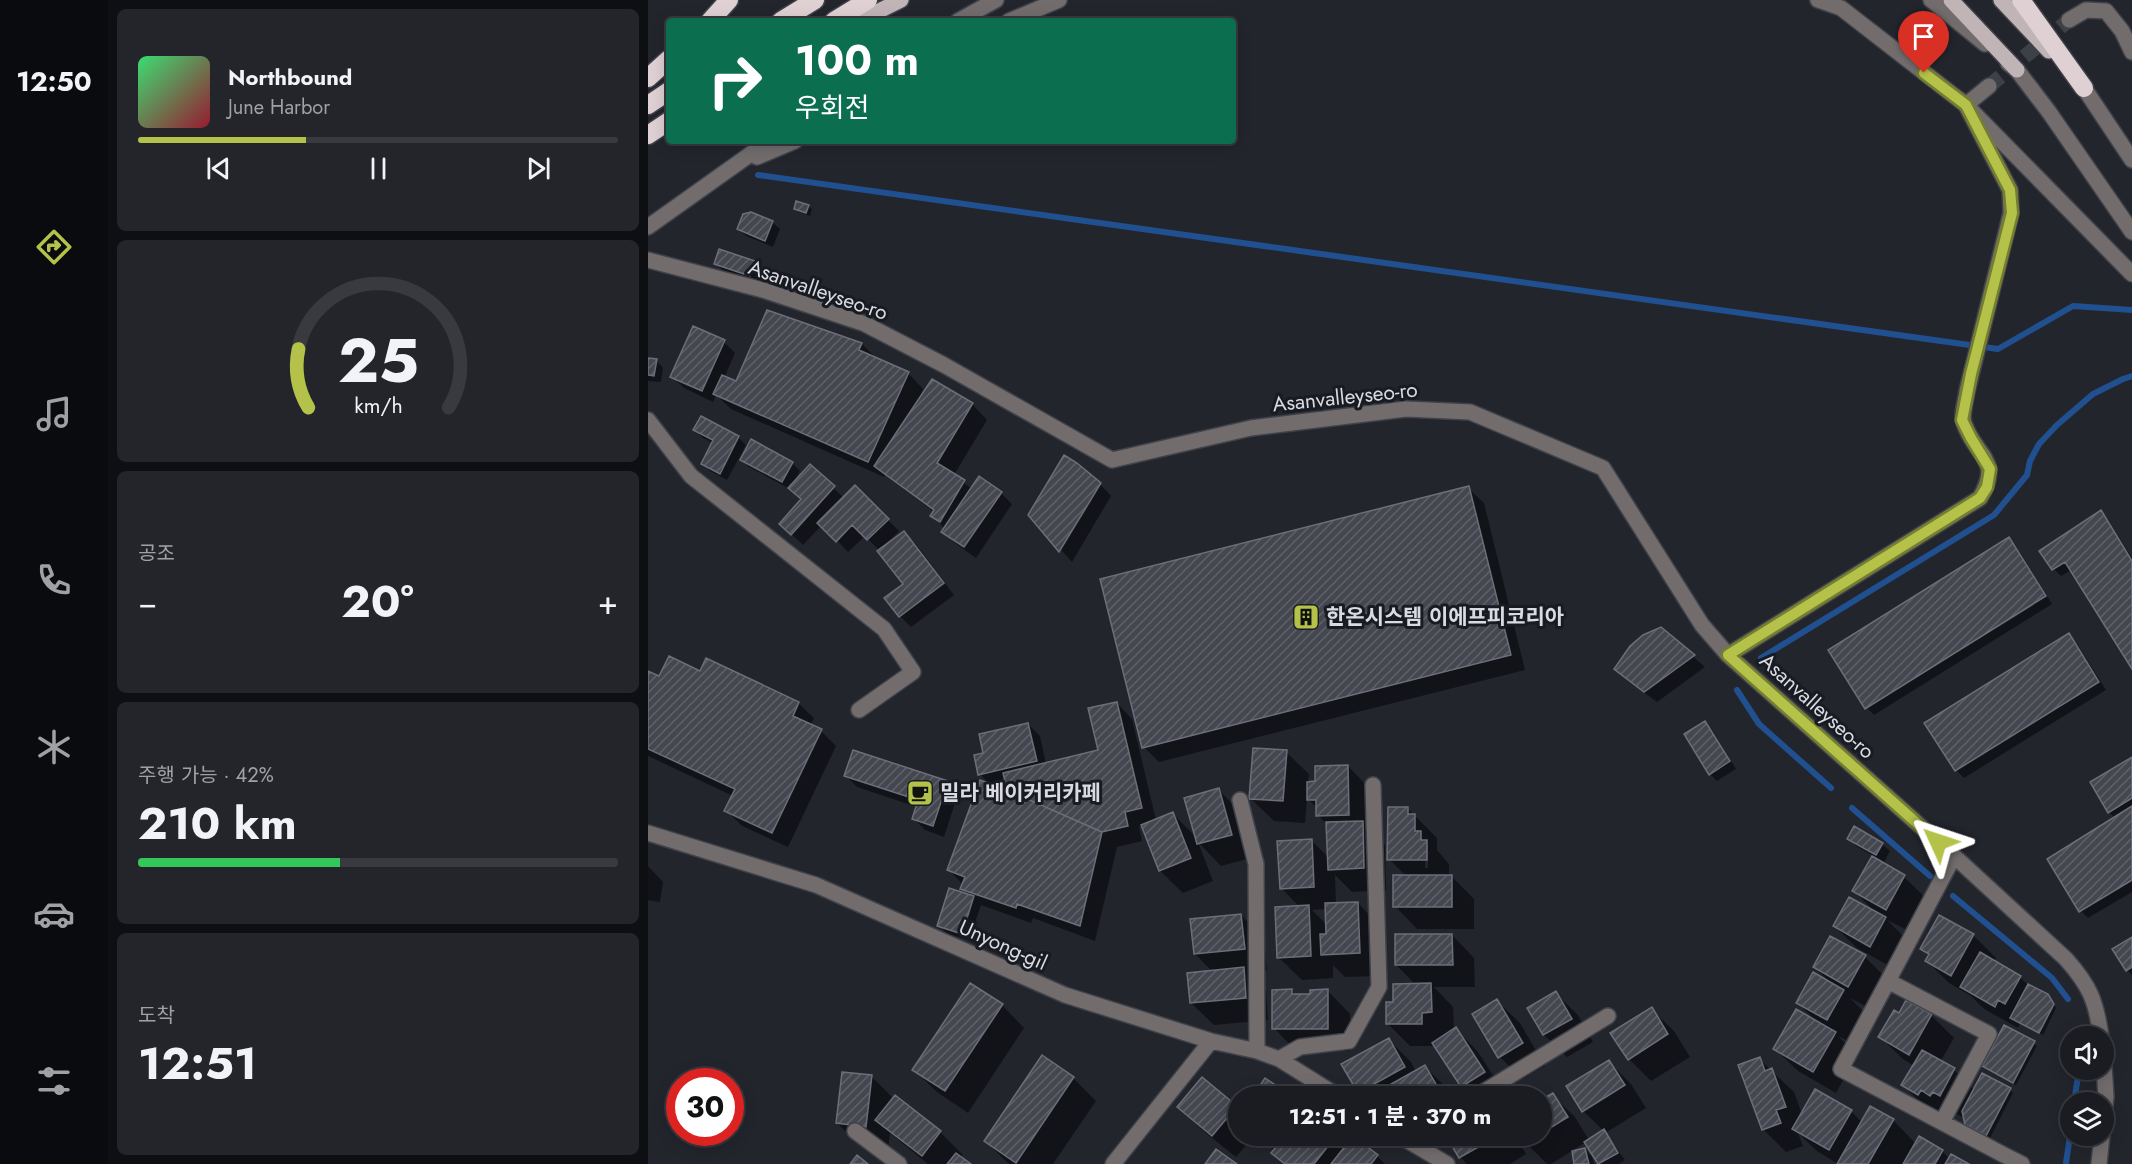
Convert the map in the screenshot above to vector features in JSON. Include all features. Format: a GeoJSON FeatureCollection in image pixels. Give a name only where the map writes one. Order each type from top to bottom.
{"type":"FeatureCollection","features":[{"type":"Feature","properties":{"kind":"highway"},"geometry":{"type":"LineString","coordinates":[[713,18],[729,0]]}},
{"type":"Feature","properties":{"kind":"highway"},"geometry":{"type":"LineString","coordinates":[[786,18],[815,0]]}},
{"type":"Feature","properties":{"kind":"highway"},"geometry":{"type":"LineString","coordinates":[[839,18],[868,0]]}},
{"type":"Feature","properties":{"kind":"highway"},"geometry":{"type":"LineString","coordinates":[[2021,0],[2084,88]]}},
{"type":"Feature","properties":{"kind":"highway"},"geometry":{"type":"LineString","coordinates":[[648,78],[666,62]]}},
{"type":"Feature","properties":{"kind":"highway"},"geometry":{"type":"LineString","coordinates":[[648,105],[666,93]]}},
{"type":"Feature","properties":{"kind":"highway"},"geometry":{"type":"LineString","coordinates":[[648,135],[666,123]]}},
{"type":"Feature","properties":{"kind":"main road"},"geometry":{"type":"LineString","coordinates":[[865,18],[902,0]]}},
{"type":"Feature","properties":{"kind":"main road"},"geometry":{"type":"LineString","coordinates":[[1951,0],[2017,70]]}},
{"type":"Feature","properties":{"kind":"main road"},"geometry":{"type":"LineString","coordinates":[[1963,0],[2017,70]]}},
{"type":"Feature","properties":{"kind":"main road"},"geometry":{"type":"LineString","coordinates":[[2001,0],[2084,88]]}},
{"type":"Feature","properties":{"kind":"street"},"geometry":{"type":"LineString","coordinates":[[963,18],[996,0]]}},
{"type":"Feature","properties":{"kind":"street"},"geometry":{"type":"LineString","coordinates":[[1016,18],[1059,0]]}},
{"type":"Feature","properties":{"kind":"street"},"geometry":{"type":"LineString","coordinates":[[1818,0],[1841,8],[1966,105],[2132,274]]}},
{"type":"Feature","properties":{"kind":"street"},"geometry":{"type":"LineString","coordinates":[[1931,0],[2017,70],[2084,161],[2132,232]]}},
{"type":"Feature","properties":{"kind":"street"},"geometry":{"type":"LineString","coordinates":[[2069,20],[2086,10],[2106,11],[2122,31],[2132,52]]}},
{"type":"Feature","properties":{"kind":"street"},"geometry":{"type":"LineString","coordinates":[[1966,105],[1989,86]]}},
{"type":"Feature","properties":{"kind":"street"},"geometry":{"type":"LineString","coordinates":[[2084,88],[2132,160]]}},
{"type":"Feature","properties":{"kind":"street"},"geometry":{"type":"LineString","coordinates":[[1728,655],[1980,498],[1987,487],[1990,469],[1962,420],[2012,213],[2010,190],[1966,105]]}},
{"type":"Feature","properties":{"kind":"street"},"geometry":{"type":"LineString","coordinates":[[648,227],[764,144]]}},
{"type":"Feature","properties":{"kind":"street"},"geometry":{"type":"LineString","coordinates":[[726,170],[788,144]]}},
{"type":"Feature","properties":{"kind":"street","name":"Asanvalleyseo-ro"},"geometry":{"type":"LineString","coordinates":[[648,260],[763,290],[865,324],[944,365],[1112,460],[1251,428],[1406,409],[1470,412],[1603,468],[1702,625],[1728,655],[2066,959],[2082,976],[2094,999],[2099,1026]]}},
{"type":"Feature","properties":{"kind":"street"},"geometry":{"type":"LineString","coordinates":[[648,420],[691,476],[884,629],[913,672],[859,710]]}},
{"type":"Feature","properties":{"kind":"street"},"geometry":{"type":"LineString","coordinates":[[1279,1059],[1300,1047],[1349,1041],[1379,987],[1373,785]]}},
{"type":"Feature","properties":{"kind":"street"},"geometry":{"type":"LineString","coordinates":[[1240,800],[1256,864],[1257,1051]]}},
{"type":"Feature","properties":{"kind":"street","name":"Unyong-gil"},"geometry":{"type":"LineString","coordinates":[[648,833],[816,885],[1065,995],[1211,1041],[1257,1051],[1279,1059],[1322,1086]]}},
{"type":"Feature","properties":{"kind":"street"},"geometry":{"type":"LineString","coordinates":[[1954,856],[1841,1069],[2022,1164]]}},
{"type":"Feature","properties":{"kind":"street"},"geometry":{"type":"LineString","coordinates":[[1888,981],[1989,1034],[1942,1122]]}},
{"type":"Feature","properties":{"kind":"street"},"geometry":{"type":"LineString","coordinates":[[1493,1086],[1608,1016]]}},
{"type":"Feature","properties":{"kind":"street"},"geometry":{"type":"LineString","coordinates":[[1113,1164],[1211,1041]]}},
{"type":"Feature","properties":{"kind":"street"},"geometry":{"type":"LineString","coordinates":[[2099,1164],[2106,1097],[2105,1080]]}},
{"type":"Feature","properties":{"kind":"street"},"geometry":{"type":"LineString","coordinates":[[855,1131],[899,1164]]}},
{"type":"Feature","properties":{"kind":"street"},"geometry":{"type":"LineString","coordinates":[[1413,1146],[1428,1160],[1447,1164]]}},
{"type":"Feature","properties":{"kind":"building"},"geometry":{"type":"Polygon","coordinates":[[[796,201],[809,205],[806,213],[794,209],[796,201]]]}},
{"type":"Feature","properties":{"kind":"building"},"geometry":{"type":"Polygon","coordinates":[[[751,212],[773,221],[765,241],[737,229],[743,214],[751,212]]]}},
{"type":"Feature","properties":{"kind":"building"},"geometry":{"type":"Polygon","coordinates":[[[719,249],[755,261],[750,276],[714,264],[719,249]]]}},
{"type":"Feature","properties":{"kind":"building"},"geometry":{"type":"Polygon","coordinates":[[[767,310],[862,343],[859,350],[909,372],[868,462],[713,394],[722,375],[736,381],[767,310]]]}},
{"type":"Feature","properties":{"kind":"building"},"geometry":{"type":"Polygon","coordinates":[[[693,326],[725,340],[702,391],[670,377],[693,326]]]}},
{"type":"Feature","properties":{"kind":"building"},"geometry":{"type":"Polygon","coordinates":[[[648,358],[657,359],[654,376],[648,375],[648,358]]]}},
{"type":"Feature","properties":{"kind":"building"},"geometry":{"type":"Polygon","coordinates":[[[932,379],[973,403],[937,463],[965,480],[940,522],[930,516],[934,510],[874,466],[932,379]]]}},
{"type":"Feature","properties":{"kind":"building"},"geometry":{"type":"Polygon","coordinates":[[[701,416],[739,436],[720,474],[701,464],[713,440],[693,430],[701,416]]]}},
{"type":"Feature","properties":{"kind":"building"},"geometry":{"type":"Polygon","coordinates":[[[751,439],[793,462],[782,482],[740,460],[751,439]]]}},
{"type":"Feature","properties":{"kind":"building"},"geometry":{"type":"Polygon","coordinates":[[[1064,455],[1101,483],[1059,552],[1028,515],[1064,455]]]}},
{"type":"Feature","properties":{"kind":"building"},"geometry":{"type":"Polygon","coordinates":[[[810,464],[835,486],[791,535],[779,524],[801,499],[788,488],[810,464]]]}},
{"type":"Feature","properties":{"kind":"building"},"geometry":{"type":"Polygon","coordinates":[[[979,476],[1002,492],[964,547],[941,532],[979,476]]]}},
{"type":"Feature","properties":{"kind":"building"},"geometry":{"type":"Polygon","coordinates":[[[855,485],[889,519],[867,540],[852,525],[836,542],[817,523],[855,485]]]}},
{"type":"Feature","properties":{"kind":"building","name":"한온시스템 이에프피코리아"},"geometry":{"type":"Polygon","coordinates":[[[1469,486],[1511,655],[1142,748],[1100,579],[1469,486]]]}},
{"type":"Feature","properties":{"kind":"building"},"geometry":{"type":"Polygon","coordinates":[[[2101,510],[2132,561],[2132,669],[2065,562],[2052,570],[2039,551],[2101,510]]]}},
{"type":"Feature","properties":{"kind":"building"},"geometry":{"type":"Polygon","coordinates":[[[904,531],[944,583],[899,617],[884,598],[903,584],[877,551],[904,531]]]}},
{"type":"Feature","properties":{"kind":"building"},"geometry":{"type":"Polygon","coordinates":[[[2009,537],[2046,596],[1865,709],[1828,650],[2009,537]]]}},
{"type":"Feature","properties":{"kind":"building"},"geometry":{"type":"Polygon","coordinates":[[[1661,627],[1695,655],[1644,692],[1614,669],[1630,646],[1643,635],[1661,627]]]}},
{"type":"Feature","properties":{"kind":"building"},"geometry":{"type":"Polygon","coordinates":[[[2069,633],[2099,682],[1955,771],[1924,723],[2069,633]]]}},
{"type":"Feature","properties":{"kind":"building"},"geometry":{"type":"Polygon","coordinates":[[[669,656],[700,671],[706,658],[799,702],[793,716],[822,729],[772,833],[724,811],[735,789],[648,749],[648,671],[659,676],[669,656]]]}},
{"type":"Feature","properties":{"kind":"building"},"geometry":{"type":"Polygon","coordinates":[[[1117,702],[1142,808],[1125,812],[1128,826],[1102,832],[1007,790],[1003,773],[1098,750],[1088,708],[1117,702]]]}},
{"type":"Feature","properties":{"kind":"building"},"geometry":{"type":"Polygon","coordinates":[[[1705,721],[1730,761],[1709,775],[1684,734],[1705,721]]]}},
{"type":"Feature","properties":{"kind":"building"},"geometry":{"type":"Polygon","coordinates":[[[1028,723],[1037,761],[978,775],[974,755],[983,753],[979,734],[1028,723]]]}},
{"type":"Feature","properties":{"kind":"building"},"geometry":{"type":"Polygon","coordinates":[[[1253,748],[1287,750],[1283,801],[1249,799],[1253,748]]]}},
{"type":"Feature","properties":{"kind":"building","name":"밀라 베이커리카페"},"geometry":{"type":"Polygon","coordinates":[[[853,750],[948,781],[933,826],[912,819],[918,800],[844,776],[853,750]]]}},
{"type":"Feature","properties":{"kind":"building"},"geometry":{"type":"Polygon","coordinates":[[[2132,757],[2132,798],[2108,813],[2090,782],[2132,757]]]}},
{"type":"Feature","properties":{"kind":"building"},"geometry":{"type":"Polygon","coordinates":[[[1348,765],[1349,815],[1316,816],[1316,800],[1307,800],[1307,782],[1315,781],[1315,766],[1348,765]]]}},
{"type":"Feature","properties":{"kind":"building"},"geometry":{"type":"Polygon","coordinates":[[[980,780],[1102,832],[1080,926],[1017,904],[1016,908],[960,889],[965,877],[947,870],[980,780]]]}},
{"type":"Feature","properties":{"kind":"building"},"geometry":{"type":"Polygon","coordinates":[[[1219,788],[1232,835],[1197,844],[1184,798],[1219,788]]]}},
{"type":"Feature","properties":{"kind":"building"},"geometry":{"type":"Polygon","coordinates":[[[2132,806],[2132,880],[2079,912],[2047,859],[2132,806]]]}},
{"type":"Feature","properties":{"kind":"building"},"geometry":{"type":"Polygon","coordinates":[[[1388,807],[1408,807],[1408,814],[1415,814],[1415,831],[1421,831],[1421,840],[1427,840],[1427,860],[1387,860],[1388,807]]]}},
{"type":"Feature","properties":{"kind":"building"},"geometry":{"type":"Polygon","coordinates":[[[1173,812],[1191,858],[1159,871],[1141,825],[1173,812]]]}},
{"type":"Feature","properties":{"kind":"building"},"geometry":{"type":"Polygon","coordinates":[[[1363,821],[1364,868],[1328,870],[1326,822],[1363,821]]]}},
{"type":"Feature","properties":{"kind":"building"},"geometry":{"type":"Polygon","coordinates":[[[1854,826],[1883,843],[1876,855],[1847,839],[1854,826]]]}},
{"type":"Feature","properties":{"kind":"building"},"geometry":{"type":"Polygon","coordinates":[[[1312,839],[1314,887],[1280,889],[1277,841],[1312,839]]]}},
{"type":"Feature","properties":{"kind":"building"},"geometry":{"type":"Polygon","coordinates":[[[1872,856],[1905,875],[1886,910],[1852,891],[1872,856]]]}},
{"type":"Feature","properties":{"kind":"building"},"geometry":{"type":"Polygon","coordinates":[[[1393,875],[1452,875],[1452,907],[1393,907],[1393,875]]]}},
{"type":"Feature","properties":{"kind":"building"},"geometry":{"type":"Polygon","coordinates":[[[949,888],[974,896],[962,934],[937,926],[949,888]]]}},
{"type":"Feature","properties":{"kind":"building"},"geometry":{"type":"Polygon","coordinates":[[[1849,897],[1886,917],[1870,947],[1833,926],[1849,897]]]}},
{"type":"Feature","properties":{"kind":"building"},"geometry":{"type":"Polygon","coordinates":[[[1358,902],[1360,953],[1321,955],[1320,934],[1326,934],[1325,903],[1358,902]]]}},
{"type":"Feature","properties":{"kind":"building"},"geometry":{"type":"Polygon","coordinates":[[[1309,905],[1311,956],[1277,958],[1275,907],[1309,905]]]}},
{"type":"Feature","properties":{"kind":"building"},"geometry":{"type":"Polygon","coordinates":[[[1241,914],[1245,949],[1194,954],[1190,919],[1241,914]]]}},
{"type":"Feature","properties":{"kind":"building"},"geometry":{"type":"Polygon","coordinates":[[[1939,915],[1974,934],[1951,976],[1925,961],[1929,954],[1920,949],[1939,915]]]}},
{"type":"Feature","properties":{"kind":"building"},"geometry":{"type":"Polygon","coordinates":[[[1395,934],[1452,934],[1453,965],[1395,965],[1395,934]]]}},
{"type":"Feature","properties":{"kind":"building"},"geometry":{"type":"Polygon","coordinates":[[[1830,936],[1866,955],[1848,987],[1813,967],[1830,936]]]}},
{"type":"Feature","properties":{"kind":"building"},"geometry":{"type":"Polygon","coordinates":[[[2132,937],[2132,967],[2126,971],[2112,949],[2132,937]]]}},
{"type":"Feature","properties":{"kind":"building"},"geometry":{"type":"Polygon","coordinates":[[[1980,952],[2021,976],[2005,1004],[1998,1000],[1995,1007],[1960,987],[1980,952]]]}},
{"type":"Feature","properties":{"kind":"building"},"geometry":{"type":"Polygon","coordinates":[[[1244,967],[1246,998],[1190,1003],[1187,973],[1244,967]]]}},
{"type":"Feature","properties":{"kind":"building"},"geometry":{"type":"Polygon","coordinates":[[[1813,972],[1844,990],[1827,1020],[1796,1003],[1813,972]]]}},
{"type":"Feature","properties":{"kind":"building"},"geometry":{"type":"Polygon","coordinates":[[[970,983],[1003,1004],[945,1091],[912,1070],[970,983]]]}},
{"type":"Feature","properties":{"kind":"building"},"geometry":{"type":"Polygon","coordinates":[[[1431,983],[1432,1012],[1422,1013],[1422,1024],[1386,1024],[1386,1002],[1393,1002],[1393,984],[1431,983]]]}},
{"type":"Feature","properties":{"kind":"building"},"geometry":{"type":"Polygon","coordinates":[[[2028,984],[2048,994],[2054,1004],[2039,1033],[2010,1018],[2028,984]]]}},
{"type":"Feature","properties":{"kind":"building"},"geometry":{"type":"Polygon","coordinates":[[[1292,989],[1292,994],[1310,994],[1310,990],[1328,989],[1328,1029],[1272,1029],[1272,990],[1292,989]]]}},
{"type":"Feature","properties":{"kind":"building"},"geometry":{"type":"Polygon","coordinates":[[[1556,991],[1572,1019],[1543,1035],[1527,1008],[1556,991]]]}},
{"type":"Feature","properties":{"kind":"building"},"geometry":{"type":"Polygon","coordinates":[[[1497,999],[1523,1043],[1498,1058],[1472,1014],[1497,999]]]}},
{"type":"Feature","properties":{"kind":"building"},"geometry":{"type":"Polygon","coordinates":[[[1906,1000],[1932,1014],[1909,1055],[1878,1037],[1894,1010],[1899,1013],[1906,1000]]]}},
{"type":"Feature","properties":{"kind":"building"},"geometry":{"type":"Polygon","coordinates":[[[1652,1007],[1668,1034],[1628,1060],[1610,1033],[1652,1007]]]}},
{"type":"Feature","properties":{"kind":"building"},"geometry":{"type":"Polygon","coordinates":[[[1796,1009],[1836,1032],[1813,1072],[1773,1049],[1796,1009]]]}},
{"type":"Feature","properties":{"kind":"building"},"geometry":{"type":"Polygon","coordinates":[[[2004,1025],[2035,1041],[2013,1083],[1982,1066],[2004,1025]]]}},
{"type":"Feature","properties":{"kind":"building"},"geometry":{"type":"Polygon","coordinates":[[[1456,1027],[1485,1072],[1460,1086],[1432,1043],[1456,1027]]]}},
{"type":"Feature","properties":{"kind":"building"},"geometry":{"type":"Polygon","coordinates":[[[1389,1038],[1405,1067],[1371,1086],[1354,1086],[1341,1064],[1389,1038]]]}},
{"type":"Feature","properties":{"kind":"building"},"geometry":{"type":"Polygon","coordinates":[[[1922,1050],[1955,1068],[1940,1096],[1933,1092],[1930,1096],[1921,1090],[1918,1095],[1901,1085],[1922,1050]]]}},
{"type":"Feature","properties":{"kind":"building"},"geometry":{"type":"Polygon","coordinates":[[[1042,1055],[1074,1077],[1016,1163],[984,1141],[1042,1055]]]}},
{"type":"Feature","properties":{"kind":"building"},"geometry":{"type":"Polygon","coordinates":[[[1760,1057],[1765,1071],[1772,1068],[1786,1107],[1776,1110],[1781,1123],[1762,1130],[1738,1065],[1760,1057]]]}},
{"type":"Feature","properties":{"kind":"building"},"geometry":{"type":"Polygon","coordinates":[[[1609,1060],[1625,1085],[1582,1112],[1566,1086],[1609,1060]]]}},
{"type":"Feature","properties":{"kind":"building"},"geometry":{"type":"Polygon","coordinates":[[[1425,1065],[1437,1086],[1388,1086],[1425,1065]]]}},
{"type":"Feature","properties":{"kind":"building"},"geometry":{"type":"Polygon","coordinates":[[[842,1072],[872,1075],[866,1127],[836,1123],[842,1072]]]}},
{"type":"Feature","properties":{"kind":"building"},"geometry":{"type":"Polygon","coordinates":[[[1982,1073],[2011,1088],[1986,1136],[1965,1125],[1962,1111],[1982,1073]]]}},
{"type":"Feature","properties":{"kind":"building"},"geometry":{"type":"Polygon","coordinates":[[[1202,1077],[1228,1099],[1228,1117],[1212,1136],[1177,1107],[1202,1077]]]}},
{"type":"Feature","properties":{"kind":"building"},"geometry":{"type":"Polygon","coordinates":[[[1265,1078],[1277,1086],[1260,1086],[1265,1078]]]}},
{"type":"Feature","properties":{"kind":"building"},"geometry":{"type":"Polygon","coordinates":[[[1815,1089],[1852,1110],[1829,1150],[1792,1129],[1815,1089]]]}},
{"type":"Feature","properties":{"kind":"building"},"geometry":{"type":"Polygon","coordinates":[[[1552,1094],[1568,1117],[1552,1127],[1552,1094]]]}},
{"type":"Feature","properties":{"kind":"building"},"geometry":{"type":"Polygon","coordinates":[[[895,1095],[941,1131],[922,1156],[875,1120],[895,1095]]]}},
{"type":"Feature","properties":{"kind":"building"},"geometry":{"type":"Polygon","coordinates":[[[1870,1106],[1894,1119],[1868,1164],[1837,1164],[1870,1106]]]}},
{"type":"Feature","properties":{"kind":"building"},"geometry":{"type":"Polygon","coordinates":[[[1604,1129],[1618,1153],[1598,1164],[1584,1142],[1604,1129]]]}},
{"type":"Feature","properties":{"kind":"building"},"geometry":{"type":"Polygon","coordinates":[[[1919,1136],[1943,1150],[1935,1164],[1903,1164],[1919,1136]]]}},
{"type":"Feature","properties":{"kind":"building"},"geometry":{"type":"Polygon","coordinates":[[[1277,1146],[1328,1146],[1314,1164],[1285,1164],[1271,1153],[1277,1146]]]}},
{"type":"Feature","properties":{"kind":"building"},"geometry":{"type":"Polygon","coordinates":[[[1345,1146],[1366,1146],[1378,1155],[1371,1164],[1331,1164],[1345,1146]]]}},
{"type":"Feature","properties":{"kind":"building"},"geometry":{"type":"Polygon","coordinates":[[[1452,1146],[1480,1146],[1459,1158],[1452,1146]]]}},
{"type":"Feature","properties":{"kind":"building"},"geometry":{"type":"Polygon","coordinates":[[[1585,1148],[1589,1164],[1574,1164],[1572,1151],[1585,1148]]]}},
{"type":"Feature","properties":{"kind":"building"},"geometry":{"type":"Polygon","coordinates":[[[1216,1149],[1237,1164],[1205,1164],[1216,1149]]]}},
{"type":"Feature","properties":{"kind":"building"},"geometry":{"type":"Polygon","coordinates":[[[956,1153],[971,1164],[947,1164],[956,1153]]]}},
{"type":"Feature","properties":{"kind":"building"},"geometry":{"type":"Polygon","coordinates":[[[1951,1154],[1969,1164],[1945,1164],[1951,1154]]]}},
{"type":"Feature","properties":{"kind":"building"},"geometry":{"type":"Polygon","coordinates":[[[857,1155],[868,1164],[850,1164],[857,1155]]]}},
{"type":"Feature","properties":{"kind":"waterway"},"geometry":{"type":"LineString","coordinates":[[758,175],[1998,349],[2073,306],[2132,310]]}},
{"type":"Feature","properties":{"kind":"waterway"},"geometry":{"type":"LineString","coordinates":[[1761,658],[1994,515],[2027,475],[2030,461],[2039,444],[2057,425],[2093,394],[2132,376]]}},
{"type":"Feature","properties":{"kind":"waterway"},"geometry":{"type":"LineString","coordinates":[[1737,690],[1759,724],[1831,788]]}},
{"type":"Feature","properties":{"kind":"waterway"},"geometry":{"type":"LineString","coordinates":[[1852,808],[1930,876]]}},
{"type":"Feature","properties":{"kind":"waterway"},"geometry":{"type":"LineString","coordinates":[[1953,896],[2052,978],[2068,999]]}},
{"type":"Feature","properties":{"kind":"waterway"},"geometry":{"type":"LineString","coordinates":[[2076,1092],[2077,1080]]}},
{"type":"Feature","properties":{"kind":"waterway"},"geometry":{"type":"LineString","coordinates":[[2066,1163],[2069,1146]]}},
{"type":"Feature","properties":{"kind":"tunnel"},"geometry":{"type":"LineString","coordinates":[[1989,86],[2069,20]]}},
{"type":"Feature","properties":{"kind":"place","name":"한온시스템 이에프피코리아"},"geometry":{"type":"Point","coordinates":[1306,617]}},
{"type":"Feature","properties":{"kind":"place","name":"밀라 베이커리카페"},"geometry":{"type":"Point","coordinates":[920,793]}},
{"type":"Feature","properties":{"kind":"route"},"geometry":{"type":"LineString","coordinates":[[1924,73],[1966,105],[2010,190],[2012,213],[1971,374],[1962,420],[1990,469],[1987,487],[1980,498],[1728,655],[1938,842]]}}]}
